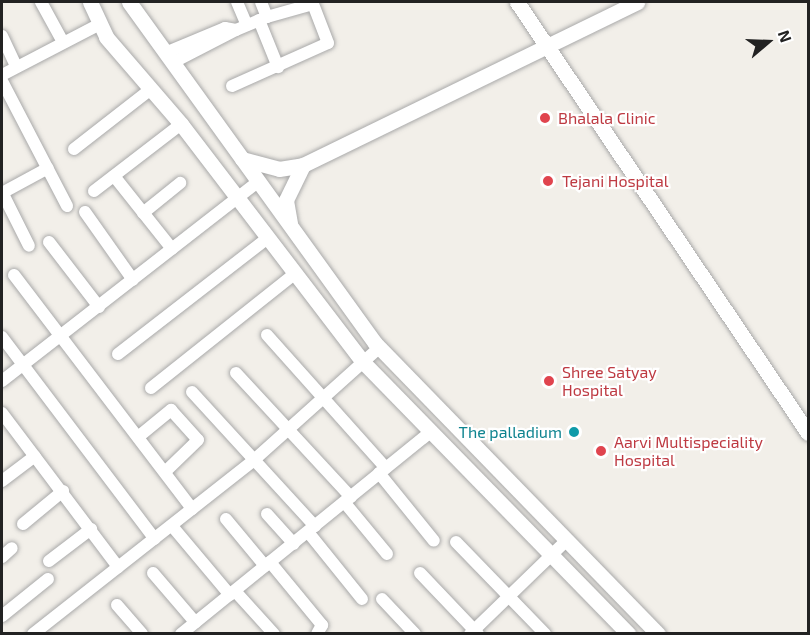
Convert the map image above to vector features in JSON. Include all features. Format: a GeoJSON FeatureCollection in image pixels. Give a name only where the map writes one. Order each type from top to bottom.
{"type":"FeatureCollection","features":[{"type":"Feature","properties":{"kind":"street"},"geometry":{"type":"LineString","coordinates":[[41,2],[63,42]]}},
{"type":"Feature","properties":{"kind":"street"},"geometry":{"type":"LineString","coordinates":[[90,2],[98,25],[181,124],[293,275],[363,362],[429,433],[552,554],[628,633]]}},
{"type":"Feature","properties":{"kind":"street"},"geometry":{"type":"LineString","coordinates":[[129,2],[380,348],[658,633]]}},
{"type":"Feature","properties":{"kind":"street"},"geometry":{"type":"LineString","coordinates":[[237,2],[241,27]]}},
{"type":"Feature","properties":{"kind":"street"},"geometry":{"type":"LineString","coordinates":[[261,2],[263,18],[278,67]]}},
{"type":"Feature","properties":{"kind":"street"},"geometry":{"type":"LineString","coordinates":[[517,2],[544,48],[808,433]]}},
{"type":"Feature","properties":{"kind":"street"},"geometry":{"type":"LineString","coordinates":[[241,158],[279,169],[303,165],[637,2]]}},
{"type":"Feature","properties":{"kind":"street"},"geometry":{"type":"LineString","coordinates":[[168,58],[225,28],[241,27],[263,18],[313,4],[327,41],[278,67],[232,86]]}},
{"type":"Feature","properties":{"kind":"street"},"geometry":{"type":"LineString","coordinates":[[2,75],[98,25]]}},
{"type":"Feature","properties":{"kind":"street"},"geometry":{"type":"LineString","coordinates":[[2,36],[16,66]]}},
{"type":"Feature","properties":{"kind":"street"},"geometry":{"type":"LineString","coordinates":[[2,81],[67,206]]}},
{"type":"Feature","properties":{"kind":"street"},"geometry":{"type":"LineString","coordinates":[[74,149],[151,89]]}},
{"type":"Feature","properties":{"kind":"street"},"geometry":{"type":"LineString","coordinates":[[94,191],[181,124]]}},
{"type":"Feature","properties":{"kind":"street"},"geometry":{"type":"LineString","coordinates":[[291,228],[286,200],[303,165]]}},
{"type":"Feature","properties":{"kind":"street"},"geometry":{"type":"LineString","coordinates":[[29,246],[2,193],[48,168]]}},
{"type":"Feature","properties":{"kind":"street"},"geometry":{"type":"LineString","coordinates":[[114,176],[172,249]]}},
{"type":"Feature","properties":{"kind":"street"},"geometry":{"type":"LineString","coordinates":[[2,381],[22,364],[61,338],[258,182]]}},
{"type":"Feature","properties":{"kind":"street"},"geometry":{"type":"LineString","coordinates":[[143,213],[180,183]]}},
{"type":"Feature","properties":{"kind":"street"},"geometry":{"type":"LineString","coordinates":[[85,212],[133,280]]}},
{"type":"Feature","properties":{"kind":"street"},"geometry":{"type":"LineString","coordinates":[[118,354],[266,239]]}},
{"type":"Feature","properties":{"kind":"street"},"geometry":{"type":"LineString","coordinates":[[49,242],[99,307]]}},
{"type":"Feature","properties":{"kind":"street"},"geometry":{"type":"LineString","coordinates":[[14,275],[192,509]]}},
{"type":"Feature","properties":{"kind":"street"},"geometry":{"type":"LineString","coordinates":[[151,387],[293,275]]}},
{"type":"Feature","properties":{"kind":"street"},"geometry":{"type":"LineString","coordinates":[[267,335],[324,398],[383,470],[434,541]]}},
{"type":"Feature","properties":{"kind":"street"},"geometry":{"type":"LineString","coordinates":[[2,337],[155,539]]}},
{"type":"Feature","properties":{"kind":"street"},"geometry":{"type":"LineString","coordinates":[[33,633],[254,460],[380,348]]}},
{"type":"Feature","properties":{"kind":"street"},"geometry":{"type":"LineString","coordinates":[[236,373],[289,428],[348,500],[387,554]]}},
{"type":"Feature","properties":{"kind":"street"},"geometry":{"type":"LineString","coordinates":[[192,392],[254,460],[312,529],[362,598]]}},
{"type":"Feature","properties":{"kind":"street"},"geometry":{"type":"LineString","coordinates":[[138,437],[173,411],[198,441],[165,472]]}},
{"type":"Feature","properties":{"kind":"street"},"geometry":{"type":"LineString","coordinates":[[2,413],[118,567]]}},
{"type":"Feature","properties":{"kind":"street"},"geometry":{"type":"LineString","coordinates":[[181,633],[429,433]]}},
{"type":"Feature","properties":{"kind":"street"},"geometry":{"type":"LineString","coordinates":[[2,481],[34,456]]}},
{"type":"Feature","properties":{"kind":"street"},"geometry":{"type":"LineString","coordinates":[[23,524],[63,491]]}},
{"type":"Feature","properties":{"kind":"street"},"geometry":{"type":"LineString","coordinates":[[267,514],[294,544]]}},
{"type":"Feature","properties":{"kind":"street"},"geometry":{"type":"LineString","coordinates":[[225,519],[322,625],[317,633]]}},
{"type":"Feature","properties":{"kind":"street"},"geometry":{"type":"LineString","coordinates":[[172,526],[232,593],[274,633]]}},
{"type":"Feature","properties":{"kind":"street"},"geometry":{"type":"LineString","coordinates":[[49,561],[91,530]]}},
{"type":"Feature","properties":{"kind":"street"},"geometry":{"type":"LineString","coordinates":[[420,573],[474,632],[567,540]]}},
{"type":"Feature","properties":{"kind":"street"},"geometry":{"type":"LineString","coordinates":[[456,542],[545,633]]}},
{"type":"Feature","properties":{"kind":"street"},"geometry":{"type":"LineString","coordinates":[[2,557],[12,548]]}},
{"type":"Feature","properties":{"kind":"street"},"geometry":{"type":"LineString","coordinates":[[153,573],[195,622]]}},
{"type":"Feature","properties":{"kind":"street"},"geometry":{"type":"LineString","coordinates":[[2,616],[48,579]]}},
{"type":"Feature","properties":{"kind":"street"},"geometry":{"type":"LineString","coordinates":[[382,599],[415,633]]}},
{"type":"Feature","properties":{"kind":"street"},"geometry":{"type":"LineString","coordinates":[[117,605],[141,633]]}},
{"type":"Feature","properties":{"kind":"place","name":"Bhalala Clinic"},"geometry":{"type":"Point","coordinates":[545,118]}},
{"type":"Feature","properties":{"kind":"place","name":"Tejani Hospital"},"geometry":{"type":"Point","coordinates":[548,181]}},
{"type":"Feature","properties":{"kind":"place","name":"Shree Satyay Hospital"},"geometry":{"type":"Point","coordinates":[549,381]}},
{"type":"Feature","properties":{"kind":"place","name":"The palladium"},"geometry":{"type":"Point","coordinates":[574,432]}},
{"type":"Feature","properties":{"kind":"place","name":"Aarvi Multispeciality Hospital"},"geometry":{"type":"Point","coordinates":[601,451]}}]}
